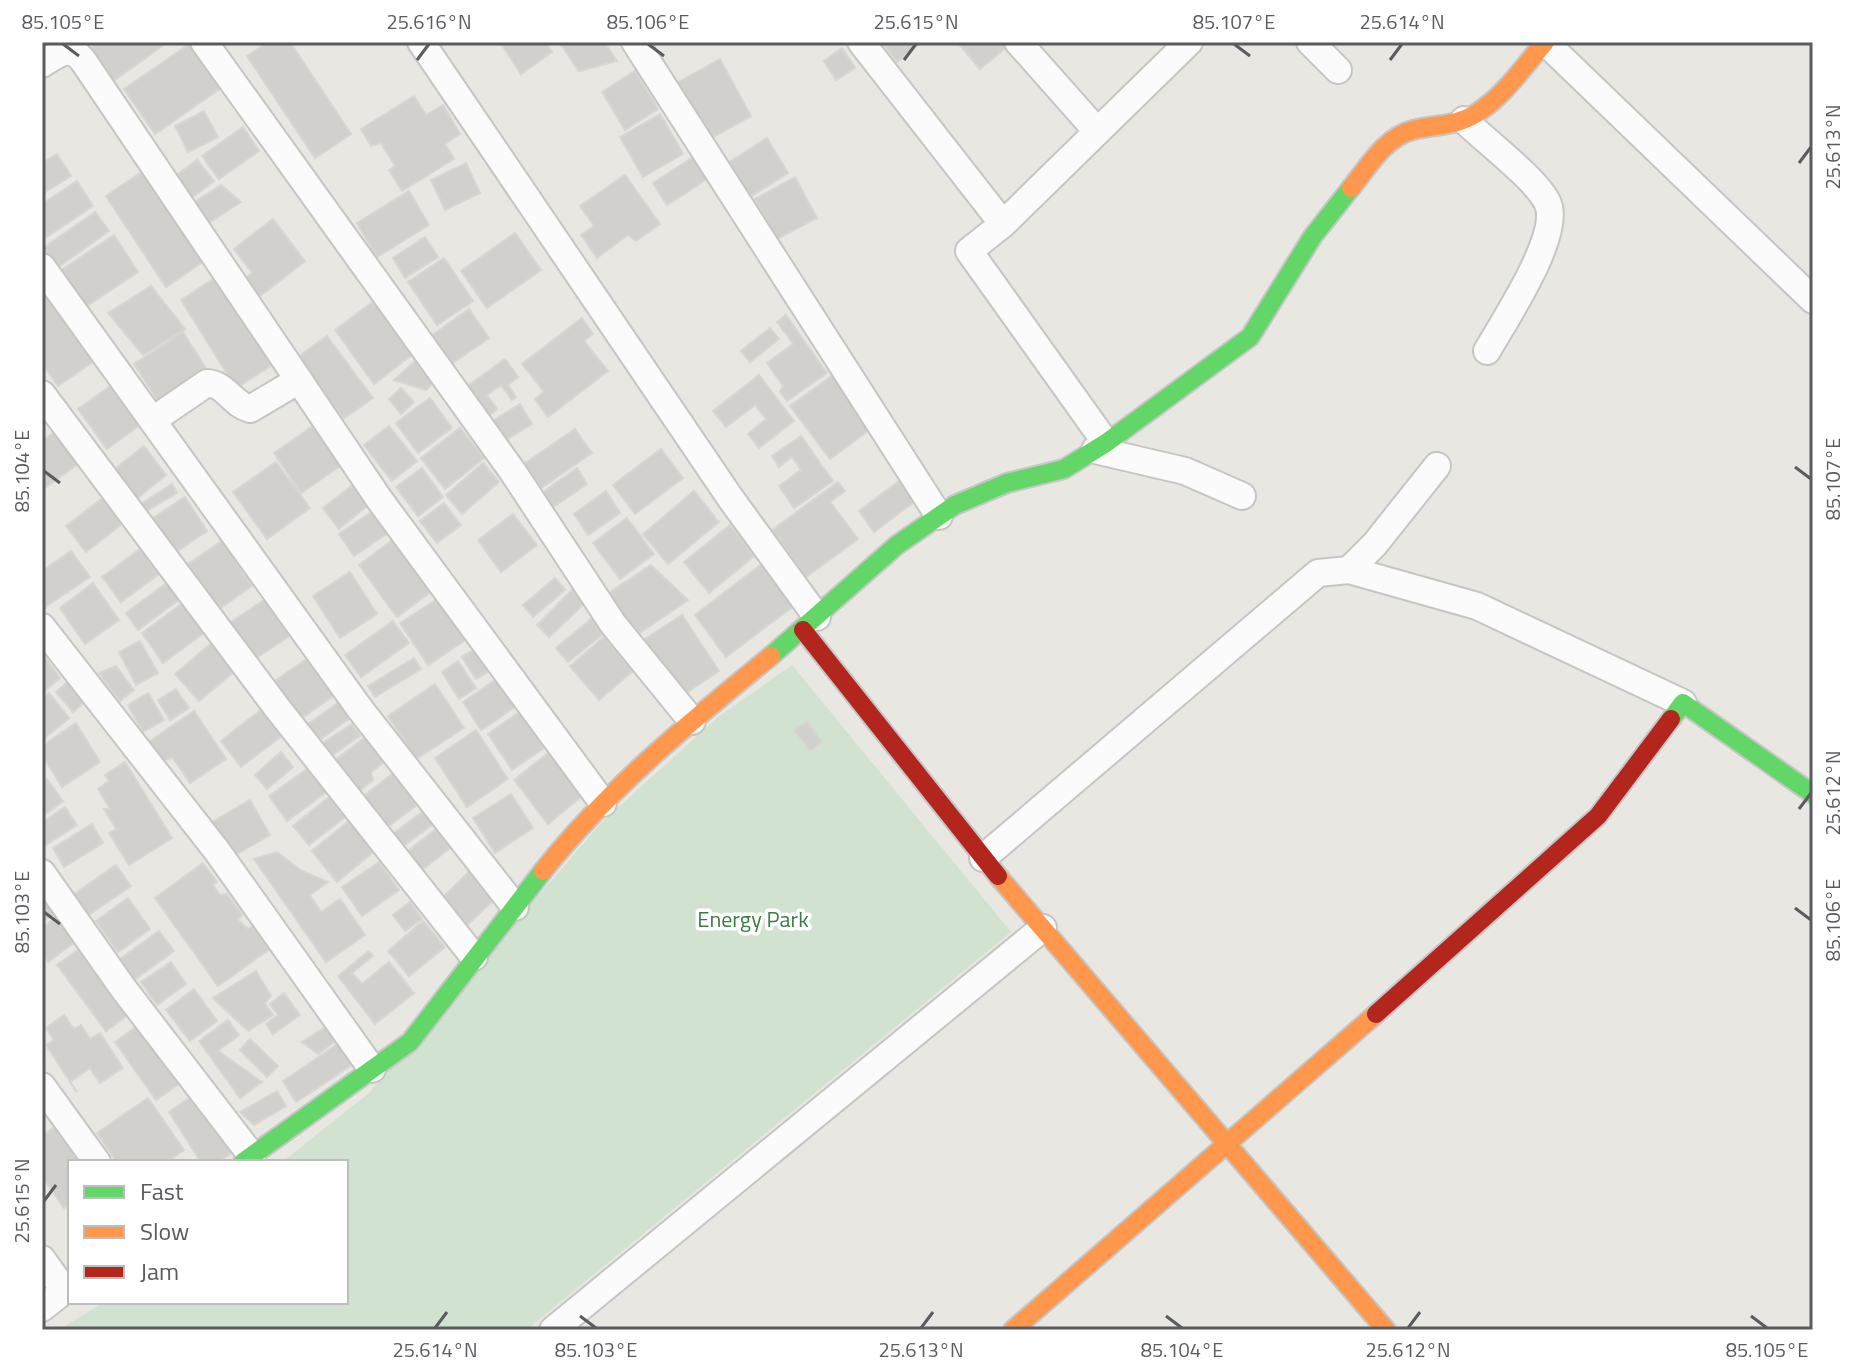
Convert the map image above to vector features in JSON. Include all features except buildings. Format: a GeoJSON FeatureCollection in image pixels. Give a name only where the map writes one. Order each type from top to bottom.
{"type":"FeatureCollection","features":[{"type":"Feature","properties":{"kind":"street"},"geometry":{"type":"LineString","coordinates":[[204,42],[513,472],[613,624],[692,721]]}},
{"type":"Feature","properties":{"kind":"street"},"geometry":{"type":"LineString","coordinates":[[421,42],[731,499],[810,624],[983,858],[1386,1330]]}},
{"type":"Feature","properties":{"kind":"street"},"geometry":{"type":"LineString","coordinates":[[635,42],[939,516]]}},
{"type":"Feature","properties":{"kind":"street"},"geometry":{"type":"LineString","coordinates":[[861,42],[1003,224]]}},
{"type":"Feature","properties":{"kind":"street"},"geometry":{"type":"LineString","coordinates":[[1018,42],[1097,131]]}},
{"type":"Feature","properties":{"kind":"street"},"geometry":{"type":"LineString","coordinates":[[1189,42],[1003,224],[969,251],[1101,446],[1185,471],[1242,496]]}},
{"type":"Feature","properties":{"kind":"street"},"geometry":{"type":"LineString","coordinates":[[1310,42],[1338,70]]}},
{"type":"Feature","properties":{"kind":"street"},"geometry":{"type":"LineString","coordinates":[[42,873],[248,1159],[410,1042],[474,957],[603,803],[692,721],[810,624],[897,545],[939,516],[955,505],[1007,483],[1064,469],[1101,446],[1250,337],[1313,236],[1392,139],[1415,129],[1447,127],[1464,120],[1497,97],[1545,42],[1813,300]]}},
{"type":"Feature","properties":{"kind":"street"},"geometry":{"type":"LineString","coordinates":[[42,64],[66,50],[79,55],[387,511],[603,803]]}},
{"type":"Feature","properties":{"kind":"street"},"geometry":{"type":"LineString","coordinates":[[1464,120],[1540,192],[1551,218],[1549,232],[1520,293],[1487,351]]}},
{"type":"Feature","properties":{"kind":"street"},"geometry":{"type":"LineString","coordinates":[[42,267],[235,540],[360,709],[515,907]]}},
{"type":"Feature","properties":{"kind":"street"},"geometry":{"type":"LineString","coordinates":[[153,420],[207,383],[221,386],[239,404],[250,409],[299,380]]}},
{"type":"Feature","properties":{"kind":"street"},"geometry":{"type":"LineString","coordinates":[[42,394],[278,709],[474,957]]}},
{"type":"Feature","properties":{"kind":"street"},"geometry":{"type":"LineString","coordinates":[[1349,570],[1375,544],[1437,466]]}},
{"type":"Feature","properties":{"kind":"street"},"geometry":{"type":"LineString","coordinates":[[983,858],[1318,573],[1349,570],[1477,606],[1683,703],[1813,794]]}},
{"type":"Feature","properties":{"kind":"street"},"geometry":{"type":"LineString","coordinates":[[42,627],[217,851],[372,1069]]}},
{"type":"Feature","properties":{"kind":"street"},"geometry":{"type":"LineString","coordinates":[[1013,1330],[1229,1145],[1598,816],[1683,703]]}},
{"type":"Feature","properties":{"kind":"street"},"geometry":{"type":"LineString","coordinates":[[553,1330],[1043,928]]}},
{"type":"Feature","properties":{"kind":"street"},"geometry":{"type":"LineString","coordinates":[[42,1086],[96,1160]]}},
{"type":"Feature","properties":{"kind":"street"},"geometry":{"type":"LineString","coordinates":[[42,1259],[67,1288],[42,1308]]}},
{"type":"Feature","properties":{"kind":"green space","name":"Energy Park"},"geometry":{"type":"Polygon","coordinates":[[[792,665],[1011,932],[526,1330],[68,1330],[65,1326],[101,1304],[348,1304],[348,1160],[285,1160],[369,1093],[601,823],[718,717],[792,665]]]}},
{"type":"Feature","properties":{"kind":"traffic: fast"},"geometry":{"type":"LineString","coordinates":[[771,656],[897,545],[955,505],[1007,483],[1064,469],[1106,443],[1250,337],[1313,236],[1351,188]]}},
{"type":"Feature","properties":{"kind":"traffic: fast"},"geometry":{"type":"LineString","coordinates":[[1671,719],[1683,703],[1813,794]]}},
{"type":"Feature","properties":{"kind":"traffic: fast"},"geometry":{"type":"LineString","coordinates":[[246,1160],[410,1042],[543,871]]}},
{"type":"Feature","properties":{"kind":"traffic: slow"},"geometry":{"type":"LineString","coordinates":[[1351,188],[1394,139],[1413,130],[1461,121],[1487,106],[1545,42]]}},
{"type":"Feature","properties":{"kind":"traffic: slow"},"geometry":{"type":"LineString","coordinates":[[543,871],[622,784],[680,731],[771,656]]}},
{"type":"Feature","properties":{"kind":"traffic: slow"},"geometry":{"type":"LineString","coordinates":[[998,876],[1386,1330]]}},
{"type":"Feature","properties":{"kind":"traffic: slow"},"geometry":{"type":"LineString","coordinates":[[1013,1330],[1376,1014]]}},
{"type":"Feature","properties":{"kind":"traffic: jam"},"geometry":{"type":"LineString","coordinates":[[803,630],[998,876]]}},
{"type":"Feature","properties":{"kind":"traffic: jam"},"geometry":{"type":"LineString","coordinates":[[1376,1014],[1598,816],[1671,719]]}}]}
